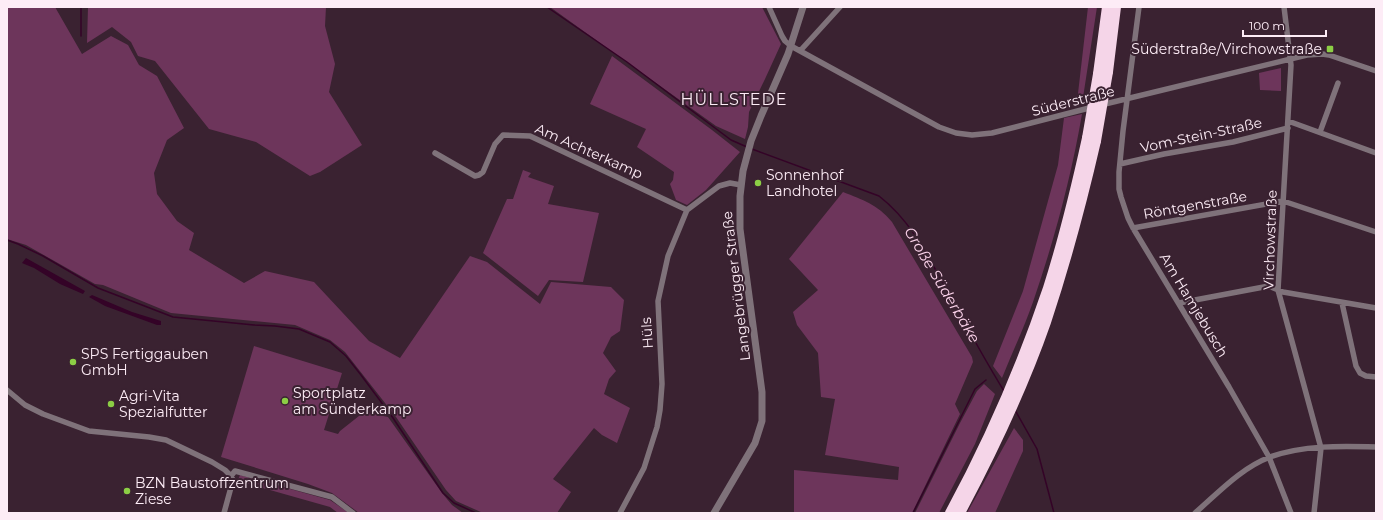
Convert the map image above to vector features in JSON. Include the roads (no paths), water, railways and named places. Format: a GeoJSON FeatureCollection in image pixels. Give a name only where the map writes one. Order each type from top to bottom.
{"type":"FeatureCollection","features":[{"type":"Feature","properties":{"kind":"highway"},"geometry":{"type":"LineString","coordinates":[[1103,73],[1107,7]]}},
{"type":"Feature","properties":{"kind":"highway"},"geometry":{"type":"LineString","coordinates":[[960,513],[982,472],[1018,381],[1055,263],[1092,139],[1116,7]]}},
{"type":"Feature","properties":{"kind":"highway"},"geometry":{"type":"LineString","coordinates":[[950,513],[1000,424]]}},
{"type":"Feature","properties":{"kind":"street"},"geometry":{"type":"LineString","coordinates":[[769,7],[782,36],[791,46]]}},
{"type":"Feature","properties":{"kind":"street","name":"Langebrügger Straße"},"geometry":{"type":"LineString","coordinates":[[714,513],[755,443],[762,421],[762,392],[740,229],[739,210],[741,185],[751,141],[791,46],[803,7]]}},
{"type":"Feature","properties":{"kind":"street"},"geometry":{"type":"LineString","coordinates":[[800,51],[840,7]]}},
{"type":"Feature","properties":{"kind":"street","name":"Am Hamjebusch"},"geometry":{"type":"LineString","coordinates":[[1139,7],[1119,172],[1119,189],[1125,209],[1133,228],[1229,387],[1269,457],[1291,513]]}},
{"type":"Feature","properties":{"kind":"street","name":"Virchowstraße"},"geometry":{"type":"LineString","coordinates":[[1284,7],[1291,59],[1278,290],[1321,448],[1314,513]]}},
{"type":"Feature","properties":{"kind":"street","name":"Süderstraße"},"geometry":{"type":"LineString","coordinates":[[791,46],[939,127],[956,133],[972,135],[992,133],[1307,55],[1322,54],[1347,60],[1376,71]]}},
{"type":"Feature","properties":{"kind":"street"},"geometry":{"type":"LineString","coordinates":[[1320,132],[1338,83]]}},
{"type":"Feature","properties":{"kind":"street"},"geometry":{"type":"LineString","coordinates":[[1288,121],[1376,153]]}},
{"type":"Feature","properties":{"kind":"street","name":"Vom-Stein-Straße"},"geometry":{"type":"LineString","coordinates":[[1120,164],[1164,154],[1233,142],[1288,128]]}},
{"type":"Feature","properties":{"kind":"street","name":"Am Achterkamp"},"geometry":{"type":"LineString","coordinates":[[435,153],[475,176],[483,172],[494,144],[503,135],[530,136],[687,210]]}},
{"type":"Feature","properties":{"kind":"street"},"geometry":{"type":"LineString","coordinates":[[687,210],[719,186],[730,183],[741,185]]}},
{"type":"Feature","properties":{"kind":"street","name":"Röntgenstraße"},"geometry":{"type":"LineString","coordinates":[[1133,228],[1282,201],[1376,232]]}},
{"type":"Feature","properties":{"kind":"street","name":"Hüls"},"geometry":{"type":"LineString","coordinates":[[620,513],[644,468],[657,427],[662,384],[658,318],[659,294],[668,256],[687,210]]}},
{"type":"Feature","properties":{"kind":"street"},"geometry":{"type":"LineString","coordinates":[[1179,303],[1268,286],[1283,292],[1376,308]]}},
{"type":"Feature","properties":{"kind":"street"},"geometry":{"type":"LineString","coordinates":[[1342,303],[1356,366],[1360,373],[1366,376],[1376,377]]}},
{"type":"Feature","properties":{"kind":"street"},"geometry":{"type":"LineString","coordinates":[[7,390],[25,405],[53,418],[89,431],[166,440],[212,462],[231,476],[233,480],[224,513]]}},
{"type":"Feature","properties":{"kind":"street"},"geometry":{"type":"LineString","coordinates":[[1195,513],[1226,485],[1248,469],[1269,457],[1286,452],[1321,448],[1376,447]]}},
{"type":"Feature","properties":{"kind":"street"},"geometry":{"type":"LineString","coordinates":[[231,476],[235,471],[332,497],[353,513]]}},
{"type":"Feature","properties":{"kind":"waterway"},"geometry":{"type":"LineString","coordinates":[[81,7],[81,36]]}},
{"type":"Feature","properties":{"kind":"waterway","name":"Große Süderbäke"},"geometry":{"type":"LineString","coordinates":[[547,7],[627,62],[731,140],[747,147]]}},
{"type":"Feature","properties":{"kind":"waterway","name":"Große Süderbäke"},"geometry":{"type":"LineString","coordinates":[[752,149],[879,196],[890,205],[917,238],[1004,391]]}},
{"type":"Feature","properties":{"kind":"waterway"},"geometry":{"type":"LineString","coordinates":[[7,240],[43,256],[98,288],[173,317],[299,329],[330,342],[346,356],[361,375],[393,418],[443,493],[454,503],[476,513]]}},
{"type":"Feature","properties":{"kind":"waterway"},"geometry":{"type":"LineString","coordinates":[[913,513],[975,389],[986,380]]}},
{"type":"Feature","properties":{"kind":"waterway","name":"Große Süderbäke"},"geometry":{"type":"LineString","coordinates":[[1015,410],[1037,449],[1054,513]]}},
{"type":"Feature","properties":{"kind":"place","name":"Süderstraße/Virchowstraße"},"geometry":{"type":"Point","coordinates":[1330,49]}},
{"type":"Feature","properties":{"kind":"place","name":"Sonnenhof Landhotel"},"geometry":{"type":"Point","coordinates":[758,183]}},
{"type":"Feature","properties":{"kind":"place","name":"SPS Fertiggauben GmbH"},"geometry":{"type":"Point","coordinates":[73,362]}},
{"type":"Feature","properties":{"kind":"place","name":"Sportplatz am Sünderkamp"},"geometry":{"type":"Point","coordinates":[285,401]}},
{"type":"Feature","properties":{"kind":"place","name":"Agri-Vita Spezialfutter"},"geometry":{"type":"Point","coordinates":[111,404]}},
{"type":"Feature","properties":{"kind":"place","name":"BZN Baustoffzentrum Ziese"},"geometry":{"type":"Point","coordinates":[127,491]}},
{"type":"Feature","properties":{"kind":"district","name":"HÜLLSTEDE"},"geometry":{"type":"Point","coordinates":[734,99]}}]}
